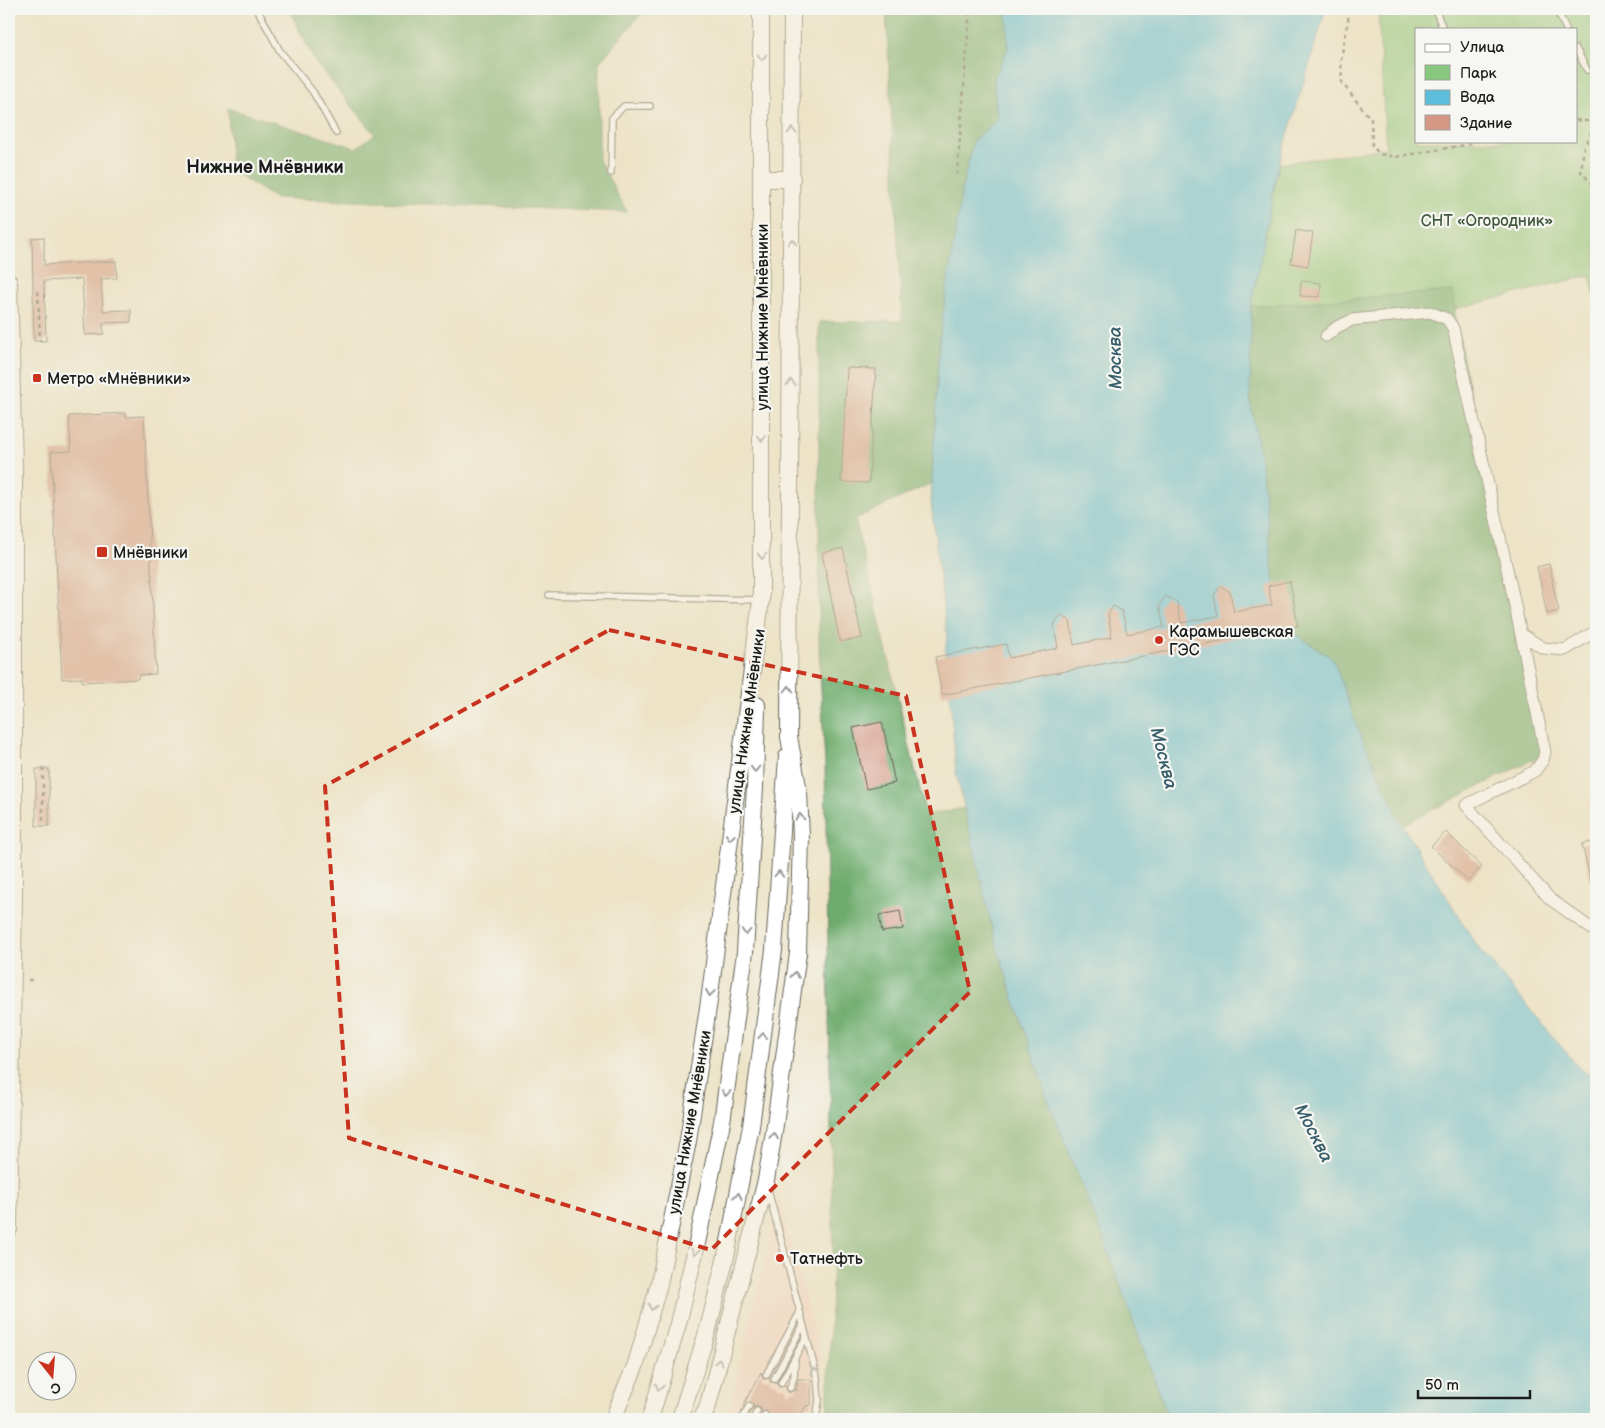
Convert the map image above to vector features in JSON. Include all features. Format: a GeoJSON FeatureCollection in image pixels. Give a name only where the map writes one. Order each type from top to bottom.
{"type":"FeatureCollection","features":[{"type":"Feature","properties":{"kind":"main road","name":"улица Нижние Мнёвники"},"geometry":{"type":"LineString","coordinates":[[613,1419],[636,1364],[659,1284],[688,1141],[710,994],[762,600],[761,9]]}},
{"type":"Feature","properties":{"kind":"main road","name":"улица Нижние Мнёвники"},"geometry":{"type":"LineString","coordinates":[[701,1419],[709,1400],[766,1180],[796,962],[800,913],[801,836],[799,792],[788,738],[792,9]]}},
{"type":"Feature","properties":{"kind":"main road"},"geometry":{"type":"LineString","coordinates":[[762,179],[792,179]]}},
{"type":"Feature","properties":{"kind":"main road"},"geometry":{"type":"LineString","coordinates":[[9,282],[14,466],[14,895],[10,944],[9,1229]]}},
{"type":"Feature","properties":{"kind":"main road"},"geometry":{"type":"LineString","coordinates":[[650,1419],[678,1324],[722,1122],[745,952],[755,788],[758,633]]}},
{"type":"Feature","properties":{"kind":"main road"},"geometry":{"type":"LineString","coordinates":[[680,1419],[708,1329],[727,1252],[751,1126],[774,950],[788,738]]}},
{"type":"Feature","properties":{"kind":"street"},"geometry":{"type":"LineString","coordinates":[[1326,336],[1336,327],[1352,320],[1430,312],[1447,319],[1453,328],[1521,634],[1544,747],[1543,760],[1535,771],[1466,805],[1550,898],[1596,932]]}},
{"type":"Feature","properties":{"kind":"street"},"geometry":{"type":"LineString","coordinates":[[1521,634],[1543,648],[1565,650],[1596,633]]}},
{"type":"Feature","properties":{"kind":"lane"},"geometry":{"type":"LineString","coordinates":[[257,9],[280,51],[313,92],[336,133]]}},
{"type":"Feature","properties":{"kind":"lane"},"geometry":{"type":"LineString","coordinates":[[1435,9],[1443,28]]}},
{"type":"Feature","properties":{"kind":"lane"},"geometry":{"type":"LineString","coordinates":[[1556,9],[1566,28]]}},
{"type":"Feature","properties":{"kind":"lane"},"geometry":{"type":"LineString","coordinates":[[1578,53],[1587,70]]}},
{"type":"Feature","properties":{"kind":"lane"},"geometry":{"type":"LineString","coordinates":[[611,173],[612,118],[624,106],[650,106]]}},
{"type":"Feature","properties":{"kind":"lane"},"geometry":{"type":"LineString","coordinates":[[549,595],[762,600]]}},
{"type":"Feature","properties":{"kind":"lane"},"geometry":{"type":"LineString","coordinates":[[766,1180],[818,1388],[819,1400],[816,1419]]}},
{"type":"Feature","properties":{"kind":"lane"},"geometry":{"type":"LineString","coordinates":[[766,1375],[800,1312]]}},
{"type":"Feature","properties":{"kind":"lane"},"geometry":{"type":"LineString","coordinates":[[774,1379],[803,1325]]}},
{"type":"Feature","properties":{"kind":"lane"},"geometry":{"type":"LineString","coordinates":[[781,1383],[806,1337]]}},
{"type":"Feature","properties":{"kind":"lane"},"geometry":{"type":"LineString","coordinates":[[790,1388],[794,1377],[796,1357]]}},
{"type":"Feature","properties":{"kind":"lane"},"geometry":{"type":"LineString","coordinates":[[742,1419],[749,1406]]}},
{"type":"Feature","properties":{"kind":"lane"},"geometry":{"type":"LineString","coordinates":[[753,1419],[757,1411]]}},
{"type":"Feature","properties":{"kind":"path"},"geometry":{"type":"LineString","coordinates":[[956,175],[970,9]]}},
{"type":"Feature","properties":{"kind":"path"},"geometry":{"type":"LineString","coordinates":[[1350,9],[1341,59],[1342,83],[1370,119],[1372,145],[1379,154],[1395,157],[1474,142]]}},
{"type":"Feature","properties":{"kind":"path"},"geometry":{"type":"LineString","coordinates":[[1578,120],[1596,123],[1584,146],[1581,172],[1596,188]]}},
{"type":"Feature","properties":{"kind":"path"},"geometry":{"type":"LineString","coordinates":[[38,291],[40,341]]}},
{"type":"Feature","properties":{"kind":"path"},"geometry":{"type":"LineString","coordinates":[[43,769],[43,820]]}},
{"type":"Feature","properties":{"kind":"highlighted area"},"geometry":{"type":"Polygon","coordinates":[[[609,630],[906,696],[970,992],[711,1250],[349,1138],[325,786],[609,630]]]}},
{"type":"Feature","properties":{"kind":"shaded area","name":"Татнефть"},"geometry":{"type":"Polygon","coordinates":[[[779,1197],[820,1355],[823,1392],[820,1419],[726,1419],[729,1413],[779,1197]]]}},
{"type":"Feature","properties":{"kind":"green space"},"geometry":{"type":"Polygon","coordinates":[[[289,9],[661,9],[640,15],[599,63],[599,160],[627,212],[274,198],[231,170],[228,108],[356,148],[375,134],[315,62],[289,9]]]}},
{"type":"Feature","properties":{"kind":"green space"},"geometry":{"type":"Polygon","coordinates":[[[886,9],[1007,9],[1008,48],[994,79],[997,120],[974,140],[962,189],[939,341],[932,483],[855,519],[926,815],[965,808],[996,944],[1047,1098],[1101,1232],[1169,1419],[827,1419],[833,1255],[825,764],[819,652],[819,322],[902,321],[886,9]]]}},
{"type":"Feature","properties":{"kind":"green space","name":"СНТ «Огородник»"},"geometry":{"type":"Polygon","coordinates":[[[1378,9],[1596,9],[1596,304],[1590,275],[1455,309],[1453,292],[1251,306],[1279,164],[1386,148],[1378,9]]]}},
{"type":"Feature","properties":{"kind":"green space"},"geometry":{"type":"Polygon","coordinates":[[[1453,291],[1457,327],[1542,755],[1402,825],[1357,727],[1333,659],[1278,623],[1261,463],[1250,399],[1251,306],[1453,291]]]}},
{"type":"Feature","properties":{"kind":"water","name":"Москва"},"geometry":{"type":"Polygon","coordinates":[[[1007,9],[1326,9],[1279,164],[1251,306],[1250,399],[1261,463],[1278,623],[1333,659],[1357,727],[1402,825],[1478,947],[1579,1068],[1596,1079],[1596,1419],[1169,1419],[1101,1232],[1047,1098],[996,944],[956,772],[945,656],[947,637],[931,502],[939,341],[962,189],[974,140],[997,120],[994,79],[1008,48],[1007,9]]]}},
{"type":"Feature","properties":{"kind":"building"},"geometry":{"type":"Polygon","coordinates":[[[1296,230],[1313,233],[1308,266],[1291,263],[1296,230]]]}},
{"type":"Feature","properties":{"kind":"building"},"geometry":{"type":"Polygon","coordinates":[[[44,237],[44,265],[116,261],[117,278],[101,279],[103,311],[131,310],[131,322],[103,323],[104,334],[85,335],[82,279],[44,281],[46,341],[34,341],[32,238],[44,237]]]}},
{"type":"Feature","properties":{"kind":"building"},"geometry":{"type":"Polygon","coordinates":[[[1301,281],[1321,283],[1320,297],[1300,296],[1301,281]]]}},
{"type":"Feature","properties":{"kind":"building"},"geometry":{"type":"Polygon","coordinates":[[[847,368],[876,369],[869,483],[841,482],[847,368]]]}},
{"type":"Feature","properties":{"kind":"building"},"geometry":{"type":"Polygon","coordinates":[[[125,413],[126,417],[144,416],[156,674],[138,675],[138,679],[82,682],[82,678],[62,679],[51,452],[71,451],[69,416],[125,413]]]}},
{"type":"Feature","properties":{"kind":"building"},"geometry":{"type":"Polygon","coordinates":[[[843,548],[862,638],[840,642],[822,553],[843,548]]]}},
{"type":"Feature","properties":{"kind":"building"},"geometry":{"type":"Polygon","coordinates":[[[1549,564],[1559,611],[1547,614],[1537,567],[1549,564]]]}},
{"type":"Feature","properties":{"kind":"building","name":"Карамышевская ГЭС"},"geometry":{"type":"Polygon","coordinates":[[[1290,581],[1298,626],[942,695],[935,657],[1006,644],[1009,658],[1058,648],[1054,624],[1061,615],[1070,621],[1074,645],[1112,637],[1108,614],[1113,606],[1122,611],[1127,634],[1164,627],[1159,605],[1166,596],[1177,602],[1181,623],[1218,616],[1214,595],[1221,586],[1230,592],[1234,612],[1272,605],[1268,586],[1290,581]]]}},
{"type":"Feature","properties":{"kind":"building"},"geometry":{"type":"Polygon","coordinates":[[[882,722],[895,783],[866,789],[853,728],[882,722]]]}},
{"type":"Feature","properties":{"kind":"building"},"geometry":{"type":"Polygon","coordinates":[[[36,769],[49,769],[49,826],[36,826],[36,769]]]}},
{"type":"Feature","properties":{"kind":"building"},"geometry":{"type":"Polygon","coordinates":[[[1446,832],[1482,867],[1468,881],[1431,846],[1446,832]]]}},
{"type":"Feature","properties":{"kind":"building"},"geometry":{"type":"Polygon","coordinates":[[[1596,841],[1596,882],[1591,883],[1582,844],[1596,841]]]}},
{"type":"Feature","properties":{"kind":"building"},"geometry":{"type":"Polygon","coordinates":[[[900,911],[903,929],[882,932],[879,915],[900,911]]]}},
{"type":"Feature","properties":{"kind":"building"},"geometry":{"type":"Polygon","coordinates":[[[761,1372],[763,1379],[770,1378],[770,1382],[776,1383],[779,1387],[786,1386],[789,1393],[794,1390],[796,1391],[798,1379],[811,1379],[811,1405],[806,1406],[798,1419],[773,1419],[769,1417],[767,1411],[762,1412],[761,1408],[757,1406],[753,1408],[751,1402],[744,1404],[761,1372]]]}},
{"type":"Feature","properties":{"kind":"place","name":"Метро «Мнёвники»"},"geometry":{"type":"Point","coordinates":[37,378]}},
{"type":"Feature","properties":{"kind":"place","name":"Мнёвники"},"geometry":{"type":"Point","coordinates":[102,552]}},
{"type":"Feature","properties":{"kind":"place","name":"Карамышевская ГЭС"},"geometry":{"type":"Point","coordinates":[1159,640]}},
{"type":"Feature","properties":{"kind":"place","name":"Татнефть"},"geometry":{"type":"Point","coordinates":[780,1258]}},
{"type":"Feature","properties":{"kind":"district","name":"Нижние Мнёвники"},"geometry":{"type":"Point","coordinates":[265,167]}}]}
